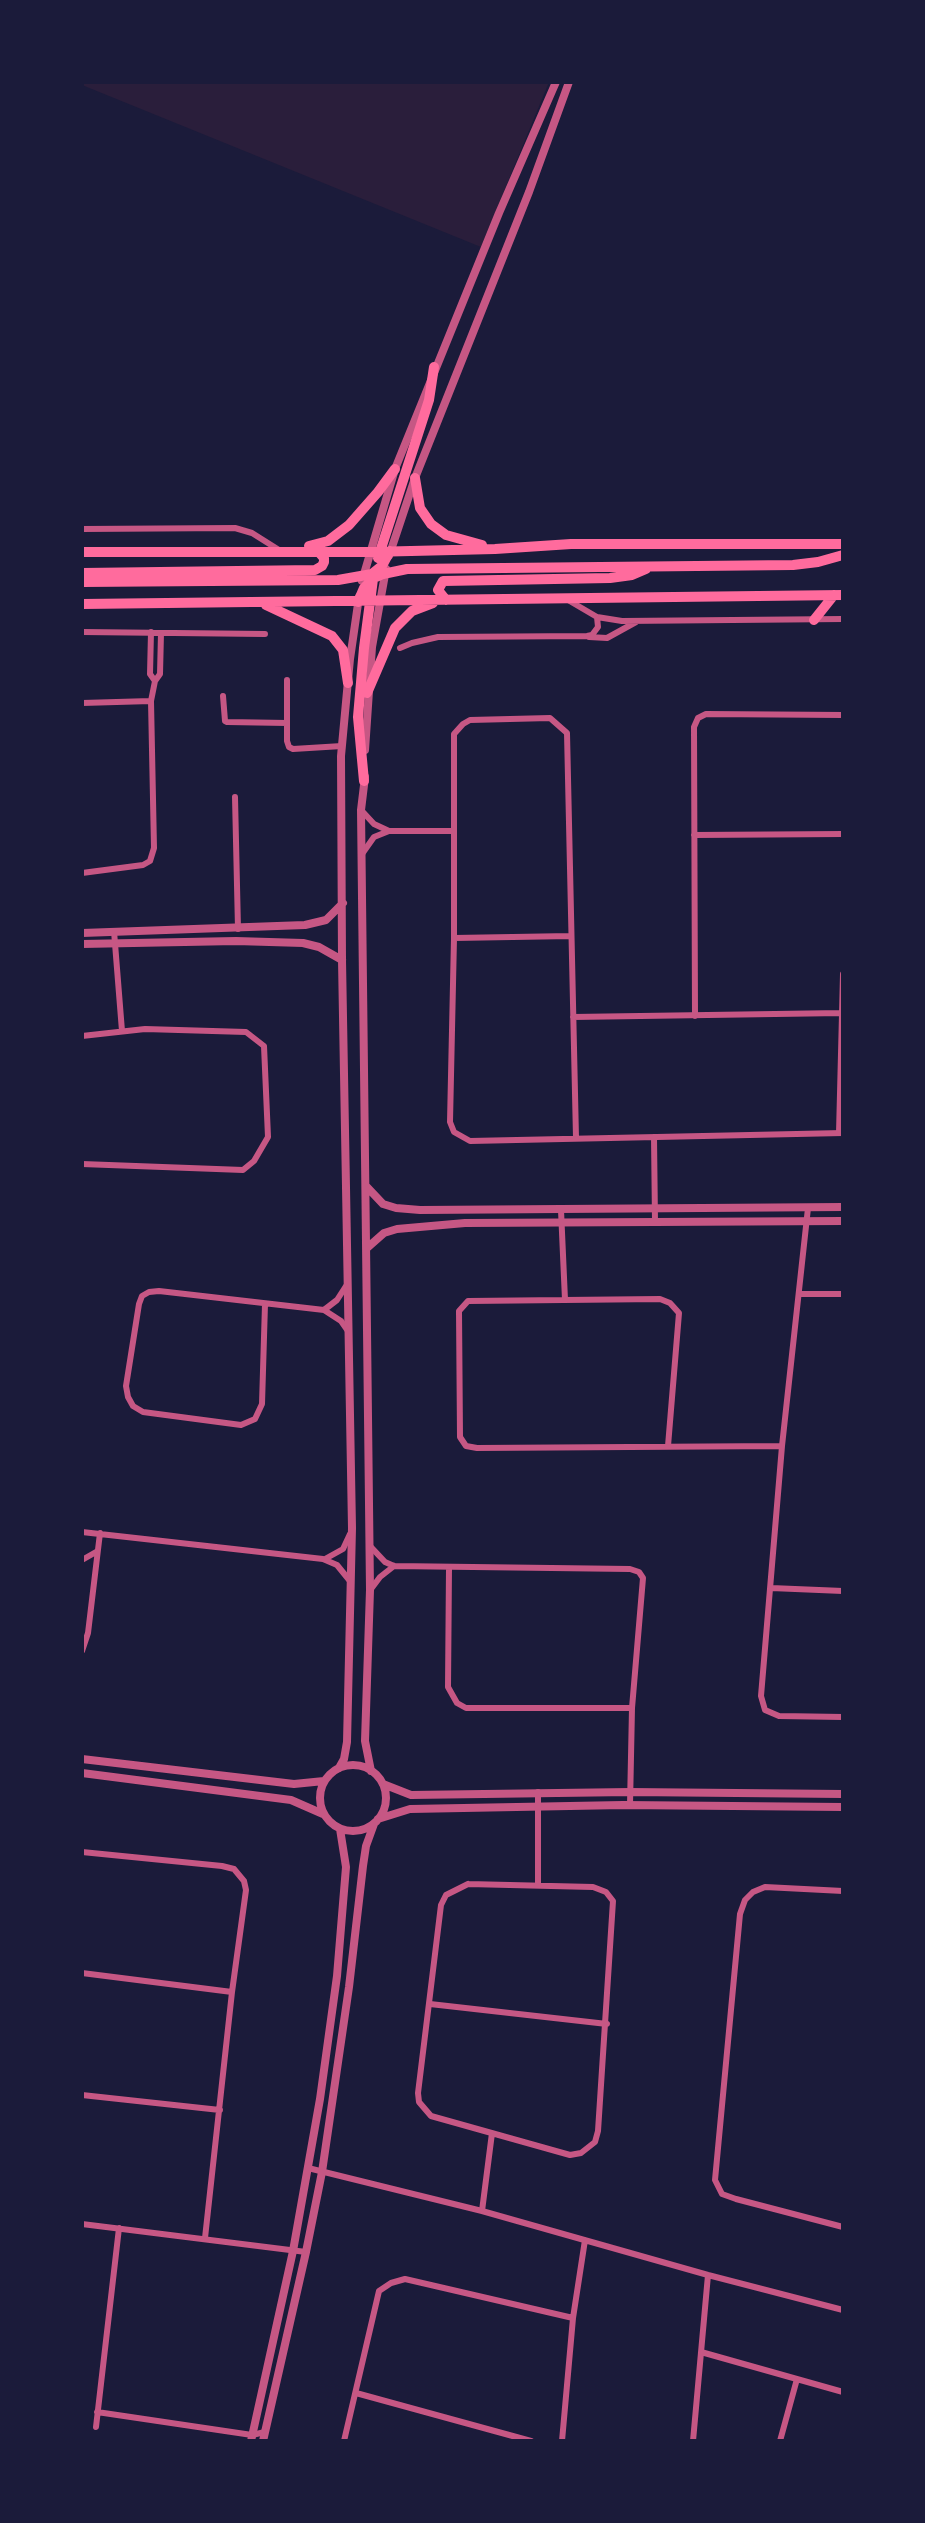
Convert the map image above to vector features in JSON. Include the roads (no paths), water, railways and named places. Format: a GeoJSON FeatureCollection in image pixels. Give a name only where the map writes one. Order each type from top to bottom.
{"type":"FeatureCollection","features":[{"type":"Feature","properties":{"kind":"main road"},"geometry":{"type":"LineString","coordinates":[[364,781],[358,717],[364,648],[375,601],[373,560],[379,552],[429,400],[434,367]]}},
{"type":"Feature","properties":{"kind":"main road"},"geometry":{"type":"LineString","coordinates":[[279,550],[321,544],[335,537],[369,503],[395,469]]}},
{"type":"Feature","properties":{"kind":"main road"},"geometry":{"type":"LineString","coordinates":[[415,478],[420,508],[431,524],[452,537],[495,549]]}},
{"type":"Feature","properties":{"kind":"main road"},"geometry":{"type":"LineString","coordinates":[[82,552],[379,552],[571,544],[843,544]]}},
{"type":"Feature","properties":{"kind":"main road"},"geometry":{"type":"LineString","coordinates":[[82,573],[314,570],[324,562],[318,551]]}},
{"type":"Feature","properties":{"kind":"main road"},"geometry":{"type":"LineString","coordinates":[[358,602],[364,588],[384,564],[379,552]]}},
{"type":"Feature","properties":{"kind":"main road"},"geometry":{"type":"LineString","coordinates":[[82,582],[328,581],[407,569],[793,565],[843,555]]}},
{"type":"Feature","properties":{"kind":"main road"},"geometry":{"type":"LineString","coordinates":[[446,600],[438,590],[443,582],[610,578],[632,575],[652,567]]}},
{"type":"Feature","properties":{"kind":"main road"},"geometry":{"type":"LineString","coordinates":[[82,604],[839,595]]}},
{"type":"Feature","properties":{"kind":"main road"},"geometry":{"type":"LineString","coordinates":[[814,620],[839,595]]}},
{"type":"Feature","properties":{"kind":"main road"},"geometry":{"type":"LineString","coordinates":[[367,693],[390,637],[400,622],[412,611],[446,600]]}},
{"type":"Feature","properties":{"kind":"main road"},"geometry":{"type":"LineString","coordinates":[[260,603],[332,636],[343,649],[348,683]]}},
{"type":"Feature","properties":{"kind":"street"},"geometry":{"type":"LineString","coordinates":[[379,552],[395,469],[434,367],[556,82]]}},
{"type":"Feature","properties":{"kind":"street"},"geometry":{"type":"LineString","coordinates":[[379,552],[415,478],[529,192],[569,82]]}},
{"type":"Feature","properties":{"kind":"street"},"geometry":{"type":"LineString","coordinates":[[512,184],[529,192]]}},
{"type":"Feature","properties":{"kind":"street"},"geometry":{"type":"LineString","coordinates":[[82,529],[226,527],[252,533],[279,550]]}},
{"type":"Feature","properties":{"kind":"street"},"geometry":{"type":"LineString","coordinates":[[566,599],[597,617],[614,620],[843,619]]}},
{"type":"Feature","properties":{"kind":"street"},"geometry":{"type":"LineString","coordinates":[[371,1771],[365,1741],[370,1546],[361,810],[375,601]]}},
{"type":"Feature","properties":{"kind":"street"},"geometry":{"type":"LineString","coordinates":[[323,1814],[319,1797],[324,1781],[339,1768],[344,1759],[347,1742],[352,1585],[342,960],[342,746],[358,602]]}},
{"type":"Feature","properties":{"kind":"street"},"geometry":{"type":"LineString","coordinates":[[587,636],[596,631],[599,622],[597,617]]}},
{"type":"Feature","properties":{"kind":"street"},"geometry":{"type":"LineString","coordinates":[[400,648],[438,637],[607,638],[637,621]]}},
{"type":"Feature","properties":{"kind":"street"},"geometry":{"type":"LineString","coordinates":[[82,632],[265,634]]}},
{"type":"Feature","properties":{"kind":"street"},"geometry":{"type":"LineString","coordinates":[[151,632],[150,674],[155,681]]}},
{"type":"Feature","properties":{"kind":"street"},"geometry":{"type":"LineString","coordinates":[[82,873],[150,861],[154,848],[151,701],[155,681],[160,674],[161,632]]}},
{"type":"Feature","properties":{"kind":"street"},"geometry":{"type":"LineString","coordinates":[[287,680],[289,747],[342,746]]}},
{"type":"Feature","properties":{"kind":"street"},"geometry":{"type":"LineString","coordinates":[[223,696],[227,722],[287,723]]}},
{"type":"Feature","properties":{"kind":"street"},"geometry":{"type":"LineString","coordinates":[[82,703],[151,701]]}},
{"type":"Feature","properties":{"kind":"street"},"geometry":{"type":"LineString","coordinates":[[695,1016],[694,727],[698,718],[706,714],[843,715]]}},
{"type":"Feature","properties":{"kind":"street"},"geometry":{"type":"LineString","coordinates":[[576,1138],[567,733],[550,718],[470,720],[463,724],[454,734],[454,938],[450,1122],[454,1132],[470,1141],[841,1133],[843,974]]}},
{"type":"Feature","properties":{"kind":"street"},"geometry":{"type":"LineString","coordinates":[[234,797],[238,929]]}},
{"type":"Feature","properties":{"kind":"street"},"geometry":{"type":"LineString","coordinates":[[361,810],[374,824],[389,831],[454,831]]}},
{"type":"Feature","properties":{"kind":"street"},"geometry":{"type":"LineString","coordinates":[[362,854],[374,838],[389,831]]}},
{"type":"Feature","properties":{"kind":"street"},"geometry":{"type":"LineString","coordinates":[[694,835],[843,834]]}},
{"type":"Feature","properties":{"kind":"street"},"geometry":{"type":"LineString","coordinates":[[82,933],[305,925],[326,920],[343,903]]}},
{"type":"Feature","properties":{"kind":"street"},"geometry":{"type":"LineString","coordinates":[[114,931],[122,1031]]}},
{"type":"Feature","properties":{"kind":"street"},"geometry":{"type":"LineString","coordinates":[[454,938],[571,936]]}},
{"type":"Feature","properties":{"kind":"street"},"geometry":{"type":"LineString","coordinates":[[82,944],[236,941],[303,943],[319,947],[342,960]]}},
{"type":"Feature","properties":{"kind":"street"},"geometry":{"type":"LineString","coordinates":[[573,1017],[842,1013]]}},
{"type":"Feature","properties":{"kind":"street"},"geometry":{"type":"LineString","coordinates":[[82,1036],[145,1029],[246,1032],[264,1046],[268,1136],[254,1161],[243,1170],[82,1164]]}},
{"type":"Feature","properties":{"kind":"street"},"geometry":{"type":"LineString","coordinates":[[654,1137],[655,1222]]}},
{"type":"Feature","properties":{"kind":"street"},"geometry":{"type":"LineString","coordinates":[[366,1186],[383,1204],[396,1208],[465,1211],[843,1207]]}},
{"type":"Feature","properties":{"kind":"street"},"geometry":{"type":"LineString","coordinates":[[807,1208],[782,1446],[761,1696],[765,1710],[779,1716],[843,1717]]}},
{"type":"Feature","properties":{"kind":"street"},"geometry":{"type":"LineString","coordinates":[[561,1210],[565,1300]]}},
{"type":"Feature","properties":{"kind":"street"},"geometry":{"type":"LineString","coordinates":[[367,1248],[384,1233],[397,1229],[464,1223],[843,1221]]}},
{"type":"Feature","properties":{"kind":"street"},"geometry":{"type":"LineString","coordinates":[[324,1310],[344,1292],[348,1281]]}},
{"type":"Feature","properties":{"kind":"street"},"geometry":{"type":"LineString","coordinates":[[265,1304],[262,1404],[255,1419],[241,1425],[143,1412],[134,1406],[126,1386],[142,1296],[159,1291],[324,1310],[334,1314],[349,1331]]}},
{"type":"Feature","properties":{"kind":"street"},"geometry":{"type":"LineString","coordinates":[[800,1294],[843,1294]]}},
{"type":"Feature","properties":{"kind":"street"},"geometry":{"type":"LineString","coordinates":[[668,1446],[679,1313],[670,1303],[660,1299],[468,1301],[459,1311],[460,1437],[466,1446],[477,1448],[782,1446]]}},
{"type":"Feature","properties":{"kind":"street"},"geometry":{"type":"LineString","coordinates":[[323,1559],[343,1549],[352,1528]]}},
{"type":"Feature","properties":{"kind":"street"},"geometry":{"type":"LineString","coordinates":[[82,1531],[323,1559],[337,1565],[352,1585]]}},
{"type":"Feature","properties":{"kind":"street"},"geometry":{"type":"LineString","coordinates":[[82,1651],[91,1612],[100,1534]]}},
{"type":"Feature","properties":{"kind":"street"},"geometry":{"type":"LineString","coordinates":[[370,1546],[385,1562],[394,1566],[630,1569],[639,1572],[643,1578],[632,1708],[630,1805]]}},
{"type":"Feature","properties":{"kind":"street"},"geometry":{"type":"LineString","coordinates":[[82,1560],[96,1552]]}},
{"type":"Feature","properties":{"kind":"street"},"geometry":{"type":"LineString","coordinates":[[370,1590],[380,1577],[394,1566]]}},
{"type":"Feature","properties":{"kind":"street"},"geometry":{"type":"LineString","coordinates":[[449,1568],[448,1687],[457,1703],[466,1708],[632,1708]]}},
{"type":"Feature","properties":{"kind":"street"},"geometry":{"type":"LineString","coordinates":[[771,1588],[843,1591]]}},
{"type":"Feature","properties":{"kind":"street"},"geometry":{"type":"LineString","coordinates":[[82,1759],[293,1784],[324,1781]]}},
{"type":"Feature","properties":{"kind":"street"},"geometry":{"type":"LineString","coordinates":[[339,1768],[355,1765],[371,1771],[383,1784],[411,1795],[538,1792],[843,1794]]}},
{"type":"Feature","properties":{"kind":"street"},"geometry":{"type":"LineString","coordinates":[[82,1773],[291,1800],[323,1814],[340,1829],[358,1831],[410,1809],[630,1805],[843,1807]]}},
{"type":"Feature","properties":{"kind":"street"},"geometry":{"type":"LineString","coordinates":[[97,2412],[251,2438],[264,2437],[322,2172],[366,1846],[386,1802],[383,1784]]}},
{"type":"Feature","properties":{"kind":"street"},"geometry":{"type":"LineString","coordinates":[[538,1792],[538,1885]]}},
{"type":"Feature","properties":{"kind":"street"},"geometry":{"type":"LineString","coordinates":[[251,2438],[308,2168],[337,1976],[346,1867],[340,1829]]}},
{"type":"Feature","properties":{"kind":"street"},"geometry":{"type":"LineString","coordinates":[[82,1852],[222,1866],[241,1875],[246,1890],[205,2238]]}},
{"type":"Feature","properties":{"kind":"street"},"geometry":{"type":"LineString","coordinates":[[468,1884],[593,1887],[606,1892],[613,1901],[607,2024],[595,2142],[581,2153],[570,2155],[431,2116],[419,2102],[418,2093],[430,2004],[441,1905],[446,1895],[468,1884]]}},
{"type":"Feature","properties":{"kind":"street"},"geometry":{"type":"LineString","coordinates":[[843,1891],[765,1887],[753,1892],[745,1900],[740,1914],[715,2180],[722,2194],[843,2227]]}},
{"type":"Feature","properties":{"kind":"street"},"geometry":{"type":"LineString","coordinates":[[82,1973],[232,1992]]}},
{"type":"Feature","properties":{"kind":"street"},"geometry":{"type":"LineString","coordinates":[[430,2004],[607,2024]]}},
{"type":"Feature","properties":{"kind":"street"},"geometry":{"type":"LineString","coordinates":[[82,2095],[220,2110]]}},
{"type":"Feature","properties":{"kind":"street"},"geometry":{"type":"LineString","coordinates":[[482,2211],[492,2133]]}},
{"type":"Feature","properties":{"kind":"street"},"geometry":{"type":"LineString","coordinates":[[308,2168],[482,2211],[843,2310]]}},
{"type":"Feature","properties":{"kind":"street"},"geometry":{"type":"LineString","coordinates":[[82,2224],[306,2252]]}},
{"type":"Feature","properties":{"kind":"street"},"geometry":{"type":"LineString","coordinates":[[96,2427],[119,2228]]}},
{"type":"Feature","properties":{"kind":"street"},"geometry":{"type":"LineString","coordinates":[[562,2441],[573,2318],[585,2240]]}},
{"type":"Feature","properties":{"kind":"street"},"geometry":{"type":"LineString","coordinates":[[693,2441],[708,2275]]}},
{"type":"Feature","properties":{"kind":"street"},"geometry":{"type":"LineString","coordinates":[[344,2441],[379,2291],[391,2283],[405,2279],[573,2318]]}},
{"type":"Feature","properties":{"kind":"street"},"geometry":{"type":"LineString","coordinates":[[702,2352],[843,2392]]}},
{"type":"Feature","properties":{"kind":"street"},"geometry":{"type":"LineString","coordinates":[[780,2441],[797,2379]]}},
{"type":"Feature","properties":{"kind":"street"},"geometry":{"type":"LineString","coordinates":[[356,2393],[531,2441]]}}]}
